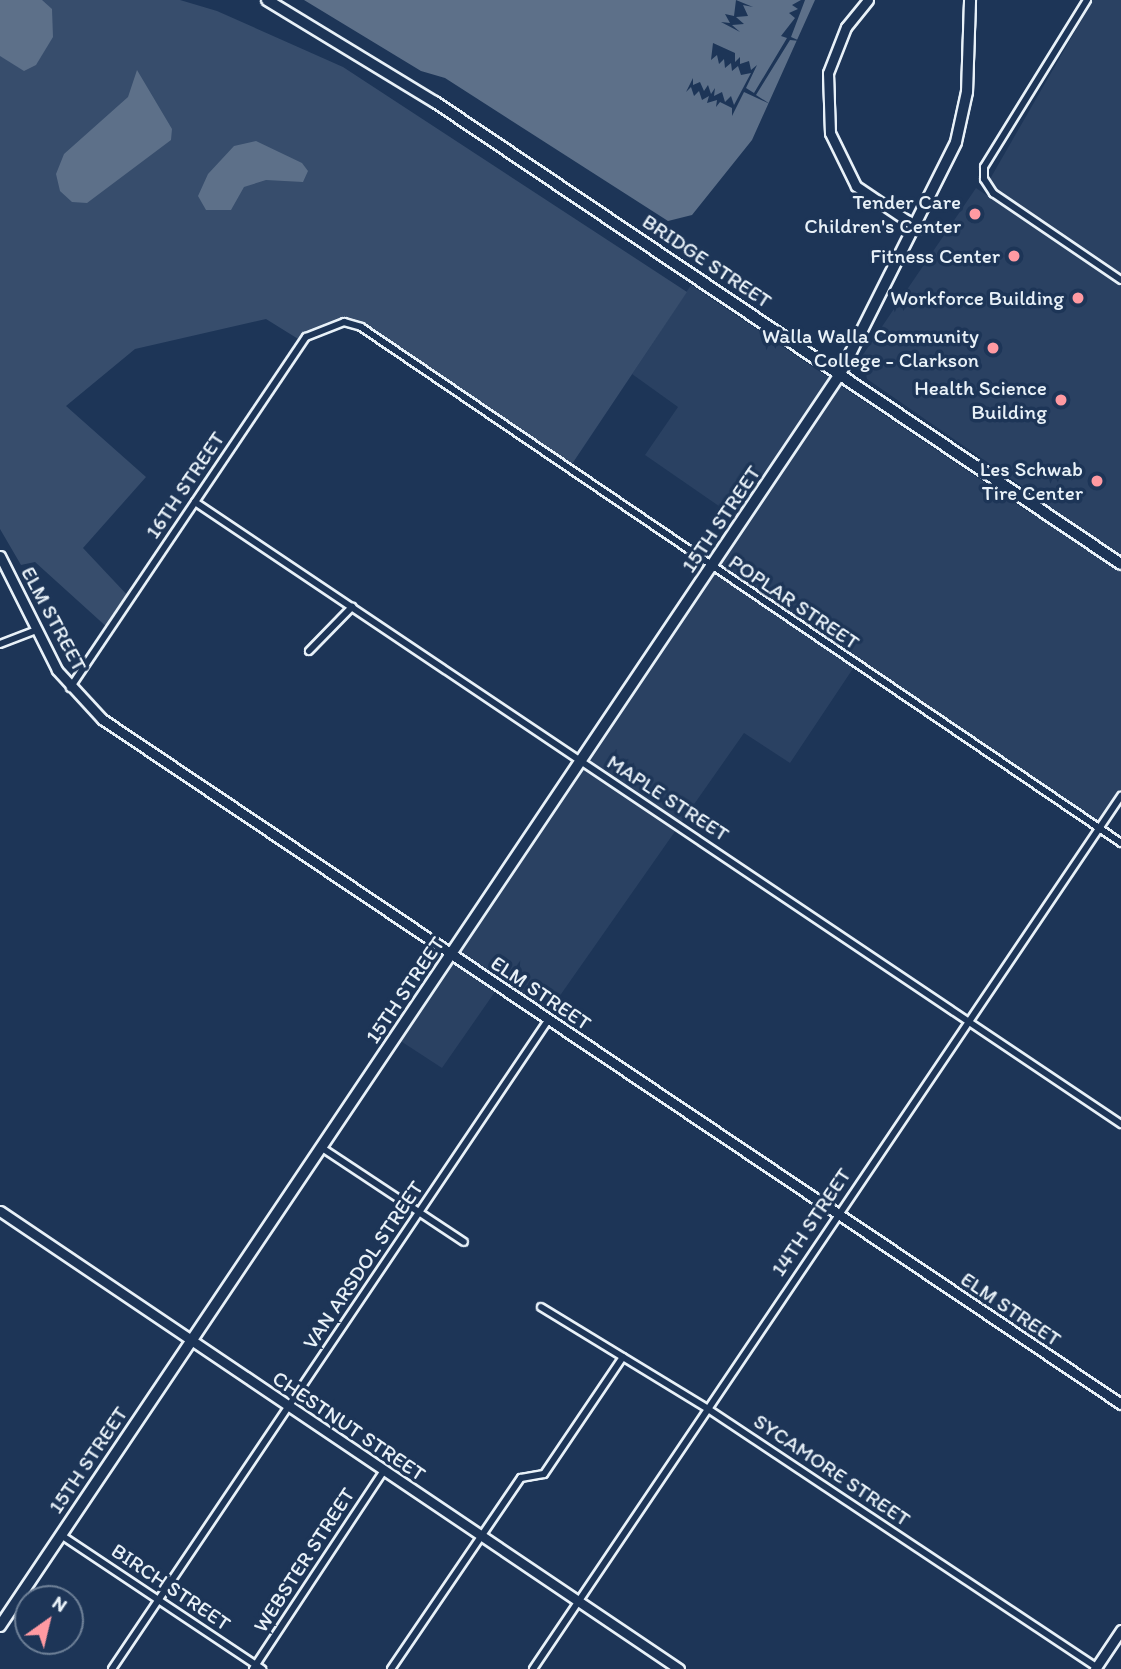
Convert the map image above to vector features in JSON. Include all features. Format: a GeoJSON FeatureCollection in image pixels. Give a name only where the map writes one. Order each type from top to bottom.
{"type":"FeatureCollection","features":[{"type":"Feature","properties":{"kind":"highway","name":"BRIDGE STREET"},"geometry":{"type":"LineString","coordinates":[[267,0],[362,54],[1121,564]]}},
{"type":"Feature","properties":{"kind":"main road"},"geometry":{"type":"LineString","coordinates":[[868,0],[846,27],[828,73],[830,133],[856,186],[918,228]]}},
{"type":"Feature","properties":{"kind":"main road","name":"15TH STREET"},"geometry":{"type":"LineString","coordinates":[[0,1626],[840,374],[918,228],[956,142],[970,55],[970,0]]}},
{"type":"Feature","properties":{"kind":"main road","name":"ELM STREET"},"geometry":{"type":"LineString","coordinates":[[0,556],[36,630],[70,688],[102,719],[1121,1404]]}},
{"type":"Feature","properties":{"kind":"main road","name":"CHESTNUT STREET"},"geometry":{"type":"LineString","coordinates":[[0,1211],[675,1668]]}},
{"type":"Feature","properties":{"kind":"main road"},"geometry":{"type":"LineString","coordinates":[[1097,1668],[1121,1629]]}},
{"type":"Feature","properties":{"kind":"street"},"geometry":{"type":"LineString","coordinates":[[1087,0],[984,167],[984,180],[993,193],[1121,280]]}},
{"type":"Feature","properties":{"kind":"street","name":"16TH STREET"},"geometry":{"type":"LineString","coordinates":[[70,688],[306,337],[344,322]]}},
{"type":"Feature","properties":{"kind":"street","name":"POPLAR STREET"},"geometry":{"type":"LineString","coordinates":[[344,322],[361,327],[712,568],[1121,843]]}},
{"type":"Feature","properties":{"kind":"street","name":"MAPLE STREET"},"geometry":{"type":"LineString","coordinates":[[195,502],[1121,1124]]}},
{"type":"Feature","properties":{"kind":"street"},"geometry":{"type":"LineString","coordinates":[[309,651],[352,607]]}},
{"type":"Feature","properties":{"kind":"street"},"geometry":{"type":"LineString","coordinates":[[0,644],[36,630]]}},
{"type":"Feature","properties":{"kind":"street","name":"14TH STREET"},"geometry":{"type":"LineString","coordinates":[[533,1669],[1121,796]]}},
{"type":"Feature","properties":{"kind":"street","name":"VAN ARSDOL STREET"},"geometry":{"type":"LineString","coordinates":[[112,1669],[549,1019]]}},
{"type":"Feature","properties":{"kind":"street"},"geometry":{"type":"LineString","coordinates":[[322,1148],[464,1242]]}},
{"type":"Feature","properties":{"kind":"street","name":"SYCAMORE STREET"},"geometry":{"type":"LineString","coordinates":[[541,1307],[708,1409],[1097,1668]]}},
{"type":"Feature","properties":{"kind":"street"},"geometry":{"type":"LineString","coordinates":[[391,1669],[521,1478],[544,1474],[623,1357]]}},
{"type":"Feature","properties":{"kind":"street","name":"WEBSTER STREET"},"geometry":{"type":"LineString","coordinates":[[254,1667],[384,1470]]}},
{"type":"Feature","properties":{"kind":"street","name":"BIRCH STREET"},"geometry":{"type":"LineString","coordinates":[[61,1535],[254,1667],[262,1669]]}},
{"type":"Feature","properties":{"kind":"shaded area"},"geometry":{"type":"Polygon","coordinates":[[[0,0],[180,0],[217,11],[343,67],[687,292],[568,470],[361,327],[321,326],[303,342],[266,319],[135,349],[66,406],[146,477],[83,548],[130,598],[109,629],[35,562],[21,565],[0,529],[0,0]]]}},
{"type":"Feature","properties":{"kind":"shaded area"},"geometry":{"type":"Polygon","coordinates":[[[0,0],[42,0],[52,9],[53,37],[36,65],[24,71],[0,56],[0,0]]]}},
{"type":"Feature","properties":{"kind":"shaded area"},"geometry":{"type":"Polygon","coordinates":[[[304,0],[815,0],[752,140],[692,215],[668,221],[445,78],[421,71],[304,0]]]}},
{"type":"Feature","properties":{"kind":"shaded area"},"geometry":{"type":"Polygon","coordinates":[[[1093,0],[1121,0],[1121,795],[1099,828],[856,664],[790,763],[744,733],[545,1017],[499,986],[442,1068],[396,1038],[742,522],[645,455],[678,407],[632,374],[691,285],[1030,513],[1039,498],[867,379],[862,356],[976,188],[1088,264],[1092,256],[990,186],[990,179],[1093,0]]]}},
{"type":"Feature","properties":{"kind":"shaded area"},"geometry":{"type":"Polygon","coordinates":[[[137,70],[172,129],[171,140],[87,203],[72,202],[60,191],[56,174],[64,154],[128,97],[137,70]]]}},
{"type":"Feature","properties":{"kind":"shaded area"},"geometry":{"type":"Polygon","coordinates":[[[256,141],[302,163],[308,171],[303,182],[266,180],[244,187],[231,210],[206,210],[198,196],[208,174],[234,146],[256,141]]]}},
{"type":"Feature","properties":{"kind":"pier"},"geometry":{"type":"Polygon","coordinates":[[[736,0],[753,7],[743,5],[748,16],[736,17],[744,24],[732,25],[740,32],[721,22],[730,23],[725,14],[734,16],[736,0]]]}},
{"type":"Feature","properties":{"kind":"pier"},"geometry":{"type":"Polygon","coordinates":[[[805,0],[791,37],[800,41],[790,40],[756,95],[770,104],[744,92],[732,116],[732,108],[720,102],[716,107],[717,100],[707,103],[709,96],[702,100],[699,91],[694,96],[691,87],[686,92],[693,78],[693,85],[700,82],[704,91],[708,85],[711,94],[715,88],[714,96],[722,92],[725,102],[731,96],[734,105],[751,73],[741,75],[738,66],[732,71],[731,63],[725,68],[724,59],[719,64],[717,55],[711,60],[713,43],[735,53],[735,62],[740,57],[740,64],[749,61],[751,70],[757,65],[746,88],[754,93],[787,38],[781,36],[795,18],[789,13],[798,9],[792,5],[805,0]]]}},
{"type":"Feature","properties":{"kind":"place","name":"Tender Care Children's Center"},"geometry":{"type":"Point","coordinates":[975,214]}},
{"type":"Feature","properties":{"kind":"place","name":"Fitness Center"},"geometry":{"type":"Point","coordinates":[1014,256]}},
{"type":"Feature","properties":{"kind":"place","name":"Workforce Building"},"geometry":{"type":"Point","coordinates":[1078,298]}},
{"type":"Feature","properties":{"kind":"place","name":"Walla Walla Community College - Clarkson"},"geometry":{"type":"Point","coordinates":[993,348]}},
{"type":"Feature","properties":{"kind":"place","name":"Health Science Building"},"geometry":{"type":"Point","coordinates":[1061,400]}},
{"type":"Feature","properties":{"kind":"place","name":"Les Schwab Tire Center"},"geometry":{"type":"Point","coordinates":[1097,481]}}]}
